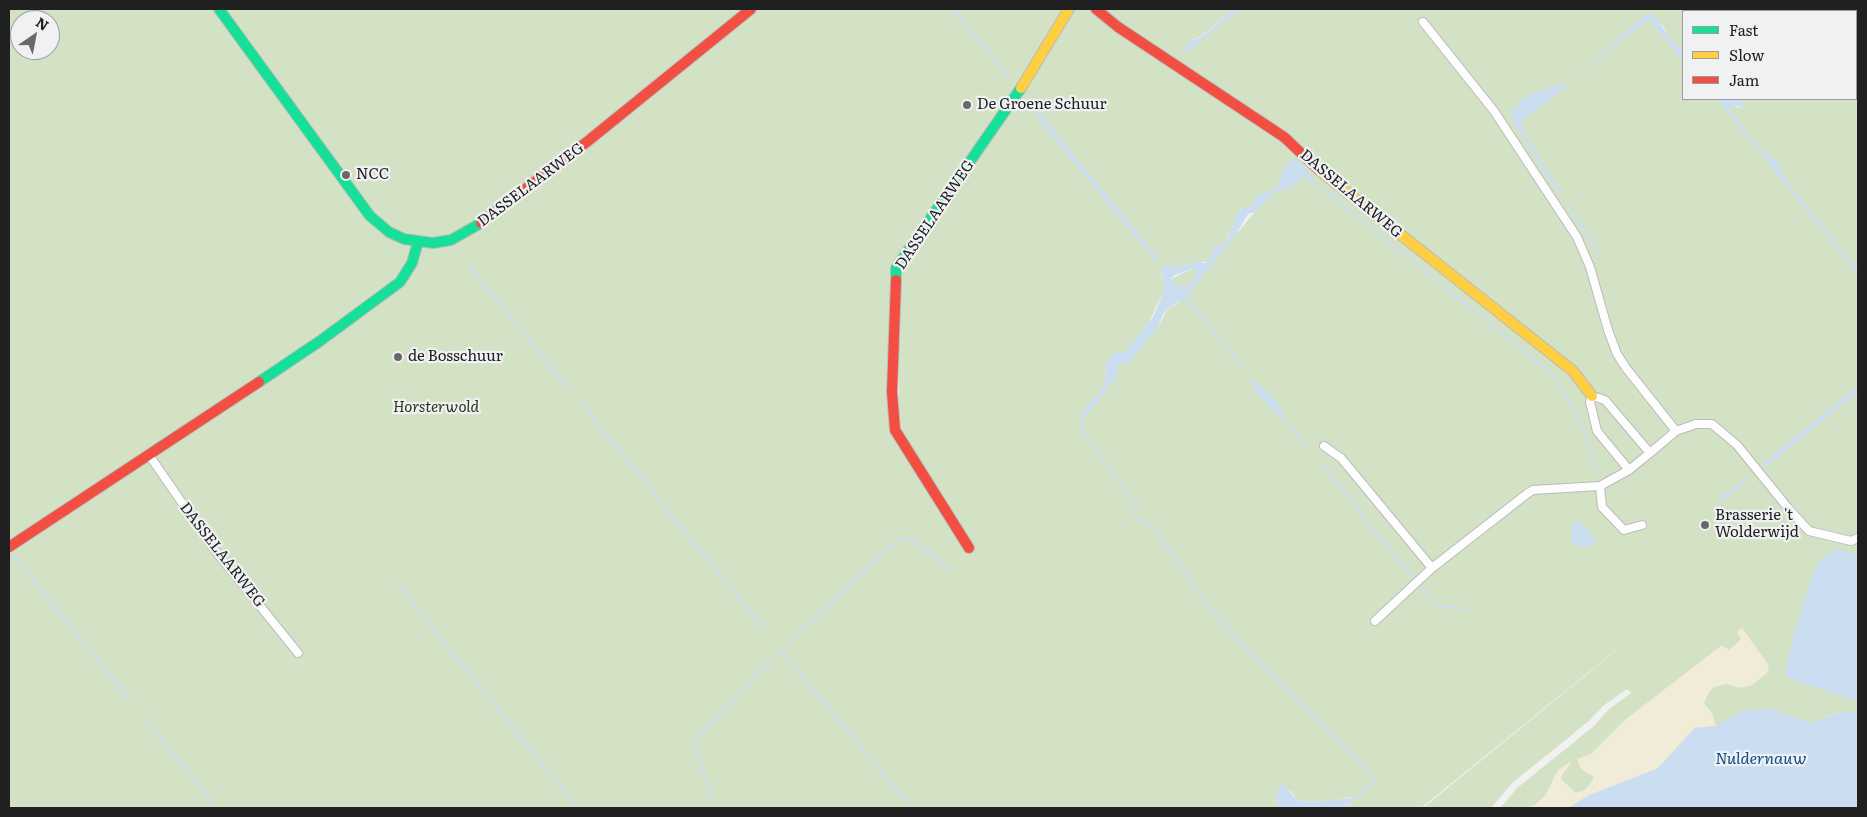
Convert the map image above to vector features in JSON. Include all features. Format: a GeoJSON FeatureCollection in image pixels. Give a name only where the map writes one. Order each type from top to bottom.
{"type":"FeatureCollection","features":[{"type":"Feature","properties":{"kind":"street","name":"DASSELAARWEG"},"geometry":{"type":"LineString","coordinates":[[219,9],[370,216],[389,232],[418,242],[433,243],[451,240],[475,228],[588,141],[751,9]]}},
{"type":"Feature","properties":{"kind":"street","name":"DASSELAARWEG"},"geometry":{"type":"LineString","coordinates":[[969,548],[895,430],[892,392],[896,268],[1016,96],[1070,9]]}},
{"type":"Feature","properties":{"kind":"street","name":"DASSELAARWEG"},"geometry":{"type":"LineString","coordinates":[[1096,9],[1118,27],[1284,137],[1332,182],[1573,371],[1592,396]]}},
{"type":"Feature","properties":{"kind":"street"},"geometry":{"type":"LineString","coordinates":[[1423,22],[1494,111],[1577,237],[1590,267],[1617,354],[1676,431]]}},
{"type":"Feature","properties":{"kind":"street"},"geometry":{"type":"LineString","coordinates":[[9,547],[320,341],[382,297],[400,282],[412,263],[418,242]]}},
{"type":"Feature","properties":{"kind":"street"},"geometry":{"type":"LineString","coordinates":[[1629,470],[1597,431],[1590,402],[1592,396],[1605,400],[1650,452]]}},
{"type":"Feature","properties":{"kind":"street"},"geometry":{"type":"LineString","coordinates":[[1375,621],[1432,568],[1533,490],[1600,486],[1629,470],[1676,431],[1696,424],[1712,424],[1737,445],[1809,531],[1850,541],[1858,538]]}},
{"type":"Feature","properties":{"kind":"street"},"geometry":{"type":"LineString","coordinates":[[1324,446],[1341,458],[1432,568]]}},
{"type":"Feature","properties":{"kind":"street","name":"DASSELAARWEG"},"geometry":{"type":"LineString","coordinates":[[149,455],[214,549],[298,653]]}},
{"type":"Feature","properties":{"kind":"street"},"geometry":{"type":"LineString","coordinates":[[1600,486],[1602,506],[1624,530],[1642,525]]}},
{"type":"Feature","properties":{"kind":"green space","name":"Horsterwold"},"geometry":{"type":"Polygon","coordinates":[[[9,9],[1067,9],[1035,62],[988,127],[989,132],[895,264],[891,303],[899,429],[899,274],[1072,9],[1090,9],[1107,22],[1100,9],[1234,9],[1200,37],[1192,40],[1184,50],[1239,9],[1858,9],[1858,270],[1790,186],[1776,161],[1762,151],[1729,110],[1732,105],[1740,108],[1743,103],[1742,100],[1857,100],[1857,10],[1682,10],[1682,51],[1669,37],[1663,26],[1649,13],[1682,57],[1682,100],[1718,100],[1858,273],[1858,387],[1766,466],[1858,392],[1858,720],[1838,713],[1810,723],[1774,710],[1683,757],[1626,719],[1591,754],[1587,773],[1593,776],[1594,780],[1584,791],[1575,793],[1560,778],[1571,762],[1558,770],[1545,796],[1535,805],[1526,808],[1500,808],[1517,788],[1594,726],[1608,710],[1631,693],[1627,689],[1603,706],[1589,721],[1512,783],[1491,808],[1423,808],[1695,586],[1421,808],[1344,808],[1374,784],[1374,782],[1356,796],[1331,801],[1310,802],[1297,800],[1291,791],[1278,790],[1277,808],[9,808],[9,9]],[[1040,113],[1036,116],[1157,263],[1155,255],[1040,113]],[[1270,194],[1255,197],[1254,203],[1250,207],[1243,208],[1238,212],[1225,242],[1213,249],[1208,262],[1195,262],[1181,267],[1168,266],[1161,274],[1164,280],[1164,290],[1148,324],[1125,352],[1106,362],[1105,386],[1084,410],[1083,415],[1117,375],[1118,363],[1125,362],[1159,325],[1168,308],[1177,304],[1270,194]]]}},
{"type":"Feature","properties":{"kind":"green space"},"geometry":{"type":"Polygon","coordinates":[[[1193,268],[1197,274],[1190,285],[1177,286],[1171,279],[1193,268]]]}},
{"type":"Feature","properties":{"kind":"sand"},"geometry":{"type":"Polygon","coordinates":[[[1742,628],[1769,666],[1767,673],[1752,685],[1741,688],[1726,684],[1714,687],[1709,692],[1704,703],[1712,713],[1716,726],[1695,728],[1658,768],[1589,795],[1568,808],[1526,808],[1535,805],[1545,796],[1558,770],[1572,761],[1560,778],[1575,793],[1585,791],[1593,780],[1593,776],[1581,769],[1577,759],[1591,754],[1626,719],[1722,645],[1729,650],[1741,639],[1737,632],[1742,628]]]}},
{"type":"Feature","properties":{"kind":"water"},"geometry":{"type":"Polygon","coordinates":[[[1234,9],[1240,9],[1186,53],[1184,51],[1188,42],[1201,37],[1234,9]]]}},
{"type":"Feature","properties":{"kind":"water"},"geometry":{"type":"Polygon","coordinates":[[[1649,12],[1658,20],[1669,37],[1682,51],[1682,60],[1649,19],[1575,76],[1649,12]]]}},
{"type":"Feature","properties":{"kind":"water"},"geometry":{"type":"Polygon","coordinates":[[[1563,83],[1568,85],[1523,120],[1521,124],[1523,132],[1561,192],[1559,194],[1515,125],[1512,118],[1513,113],[1507,109],[1514,110],[1521,101],[1532,94],[1563,83]]]}},
{"type":"Feature","properties":{"kind":"water"},"geometry":{"type":"Polygon","coordinates":[[[1718,100],[1741,100],[1744,108],[1733,105],[1729,110],[1762,151],[1776,161],[1790,186],[1858,270],[1858,275],[1718,100]]]}},
{"type":"Feature","properties":{"kind":"water"},"geometry":{"type":"Polygon","coordinates":[[[1040,113],[1159,260],[1157,263],[1036,116],[1040,113]]]}},
{"type":"Feature","properties":{"kind":"water"},"geometry":{"type":"Polygon","coordinates":[[[1293,160],[1297,160],[1320,187],[1302,177],[1290,188],[1277,191],[1255,212],[1248,214],[1236,234],[1186,298],[1168,308],[1162,316],[1158,327],[1129,363],[1118,363],[1117,376],[1082,421],[1081,415],[1084,410],[1105,386],[1106,362],[1117,352],[1125,352],[1154,315],[1164,290],[1164,280],[1160,269],[1165,265],[1181,267],[1199,261],[1208,262],[1213,249],[1225,242],[1230,234],[1238,212],[1243,208],[1250,207],[1254,203],[1255,197],[1277,188],[1285,166],[1293,160]],[[1193,268],[1173,276],[1171,279],[1177,286],[1190,285],[1197,274],[1193,268]]]}},
{"type":"Feature","properties":{"kind":"water"},"geometry":{"type":"Polygon","coordinates":[[[1569,204],[1599,251],[1598,263],[1597,252],[1567,205],[1569,204]]]}},
{"type":"Feature","properties":{"kind":"water"},"geometry":{"type":"Polygon","coordinates":[[[1252,378],[1275,400],[1290,426],[1261,398],[1251,382],[1252,378]]]}},
{"type":"Feature","properties":{"kind":"water"},"geometry":{"type":"Polygon","coordinates":[[[1858,386],[1858,392],[1765,467],[1763,463],[1858,386]]]}},
{"type":"Feature","properties":{"kind":"water"},"geometry":{"type":"Polygon","coordinates":[[[1747,477],[1749,479],[1723,500],[1720,497],[1747,477]]]}},
{"type":"Feature","properties":{"kind":"water"},"geometry":{"type":"Polygon","coordinates":[[[1580,521],[1596,541],[1590,547],[1574,545],[1571,541],[1572,526],[1580,521]]]}},
{"type":"Feature","properties":{"kind":"water"},"geometry":{"type":"Polygon","coordinates":[[[1836,549],[1858,555],[1858,701],[1795,681],[1788,677],[1785,672],[1793,637],[1814,572],[1820,560],[1836,549]]]}},
{"type":"Feature","properties":{"kind":"water","name":"Nuldernauw"},"geometry":{"type":"Polygon","coordinates":[[[1768,708],[1810,723],[1845,711],[1858,714],[1858,808],[1568,808],[1589,795],[1658,768],[1695,728],[1716,726],[1742,711],[1768,708]]]}},
{"type":"Feature","properties":{"kind":"water"},"geometry":{"type":"Polygon","coordinates":[[[1376,779],[1372,786],[1344,808],[1277,808],[1278,790],[1283,784],[1297,800],[1310,802],[1356,796],[1376,779]]]}},
{"type":"Feature","properties":{"kind":"waterway"},"geometry":{"type":"LineString","coordinates":[[953,9],[1009,78]]}},
{"type":"Feature","properties":{"kind":"waterway"},"geometry":{"type":"LineString","coordinates":[[1320,187],[1555,376],[1584,429],[1597,473]]}},
{"type":"Feature","properties":{"kind":"waterway"},"geometry":{"type":"LineString","coordinates":[[468,264],[567,387]]}},
{"type":"Feature","properties":{"kind":"waterway"},"geometry":{"type":"LineString","coordinates":[[1186,298],[1244,368]]}},
{"type":"Feature","properties":{"kind":"waterway"},"geometry":{"type":"LineString","coordinates":[[580,402],[764,629]]}},
{"type":"Feature","properties":{"kind":"waterway"},"geometry":{"type":"LineString","coordinates":[[1082,421],[1083,432],[1137,506],[1135,513],[1137,519],[1152,525],[1209,607],[1252,656],[1373,777]]}},
{"type":"Feature","properties":{"kind":"waterway"},"geometry":{"type":"LineString","coordinates":[[1290,426],[1308,448]]}},
{"type":"Feature","properties":{"kind":"waterway"},"geometry":{"type":"LineString","coordinates":[[1323,466],[1413,578]]}},
{"type":"Feature","properties":{"kind":"waterway"},"geometry":{"type":"LineString","coordinates":[[789,642],[897,541],[904,538],[911,540],[954,570]]}},
{"type":"Feature","properties":{"kind":"waterway"},"geometry":{"type":"LineString","coordinates":[[13,555],[129,699]]}},
{"type":"Feature","properties":{"kind":"waterway"},"geometry":{"type":"LineString","coordinates":[[398,585],[578,808]]}},
{"type":"Feature","properties":{"kind":"waterway"},"geometry":{"type":"LineString","coordinates":[[1422,588],[1437,606],[1469,609]]}},
{"type":"Feature","properties":{"kind":"waterway"},"geometry":{"type":"LineString","coordinates":[[780,649],[911,808]]}},
{"type":"Feature","properties":{"kind":"waterway"},"geometry":{"type":"LineString","coordinates":[[716,808],[693,741],[772,659]]}},
{"type":"Feature","properties":{"kind":"waterway"},"geometry":{"type":"LineString","coordinates":[[144,718],[217,808]]}},
{"type":"Feature","properties":{"kind":"traffic: fast"},"geometry":{"type":"LineString","coordinates":[[219,9],[370,216],[389,232],[404,239],[433,243],[451,240],[481,223]]}},
{"type":"Feature","properties":{"kind":"traffic: fast"},"geometry":{"type":"LineString","coordinates":[[896,280],[896,268],[1021,88]]}},
{"type":"Feature","properties":{"kind":"traffic: fast"},"geometry":{"type":"LineString","coordinates":[[259,382],[320,341],[400,282],[412,263],[418,242]]}},
{"type":"Feature","properties":{"kind":"traffic: slow"},"geometry":{"type":"LineString","coordinates":[[1021,88],[1069,9]]}},
{"type":"Feature","properties":{"kind":"traffic: slow"},"geometry":{"type":"LineString","coordinates":[[1319,170],[1573,371],[1592,396]]}},
{"type":"Feature","properties":{"kind":"traffic: jam"},"geometry":{"type":"LineString","coordinates":[[481,223],[588,141],[751,9]]}},
{"type":"Feature","properties":{"kind":"traffic: jam"},"geometry":{"type":"LineString","coordinates":[[1096,9],[1118,27],[1284,137],[1319,170]]}},
{"type":"Feature","properties":{"kind":"traffic: jam"},"geometry":{"type":"LineString","coordinates":[[896,280],[892,392],[895,430],[969,548]]}},
{"type":"Feature","properties":{"kind":"traffic: jam"},"geometry":{"type":"LineString","coordinates":[[9,547],[259,382]]}},
{"type":"Feature","properties":{"kind":"place","name":"De Groene Schuur"},"geometry":{"type":"Point","coordinates":[967,105]}},
{"type":"Feature","properties":{"kind":"place","name":"NCC"},"geometry":{"type":"Point","coordinates":[346,175]}},
{"type":"Feature","properties":{"kind":"place","name":"de Bosschuur"},"geometry":{"type":"Point","coordinates":[398,357]}},
{"type":"Feature","properties":{"kind":"place","name":"Brasserie 't Wolderwijd"},"geometry":{"type":"Point","coordinates":[1705,525]}}]}
